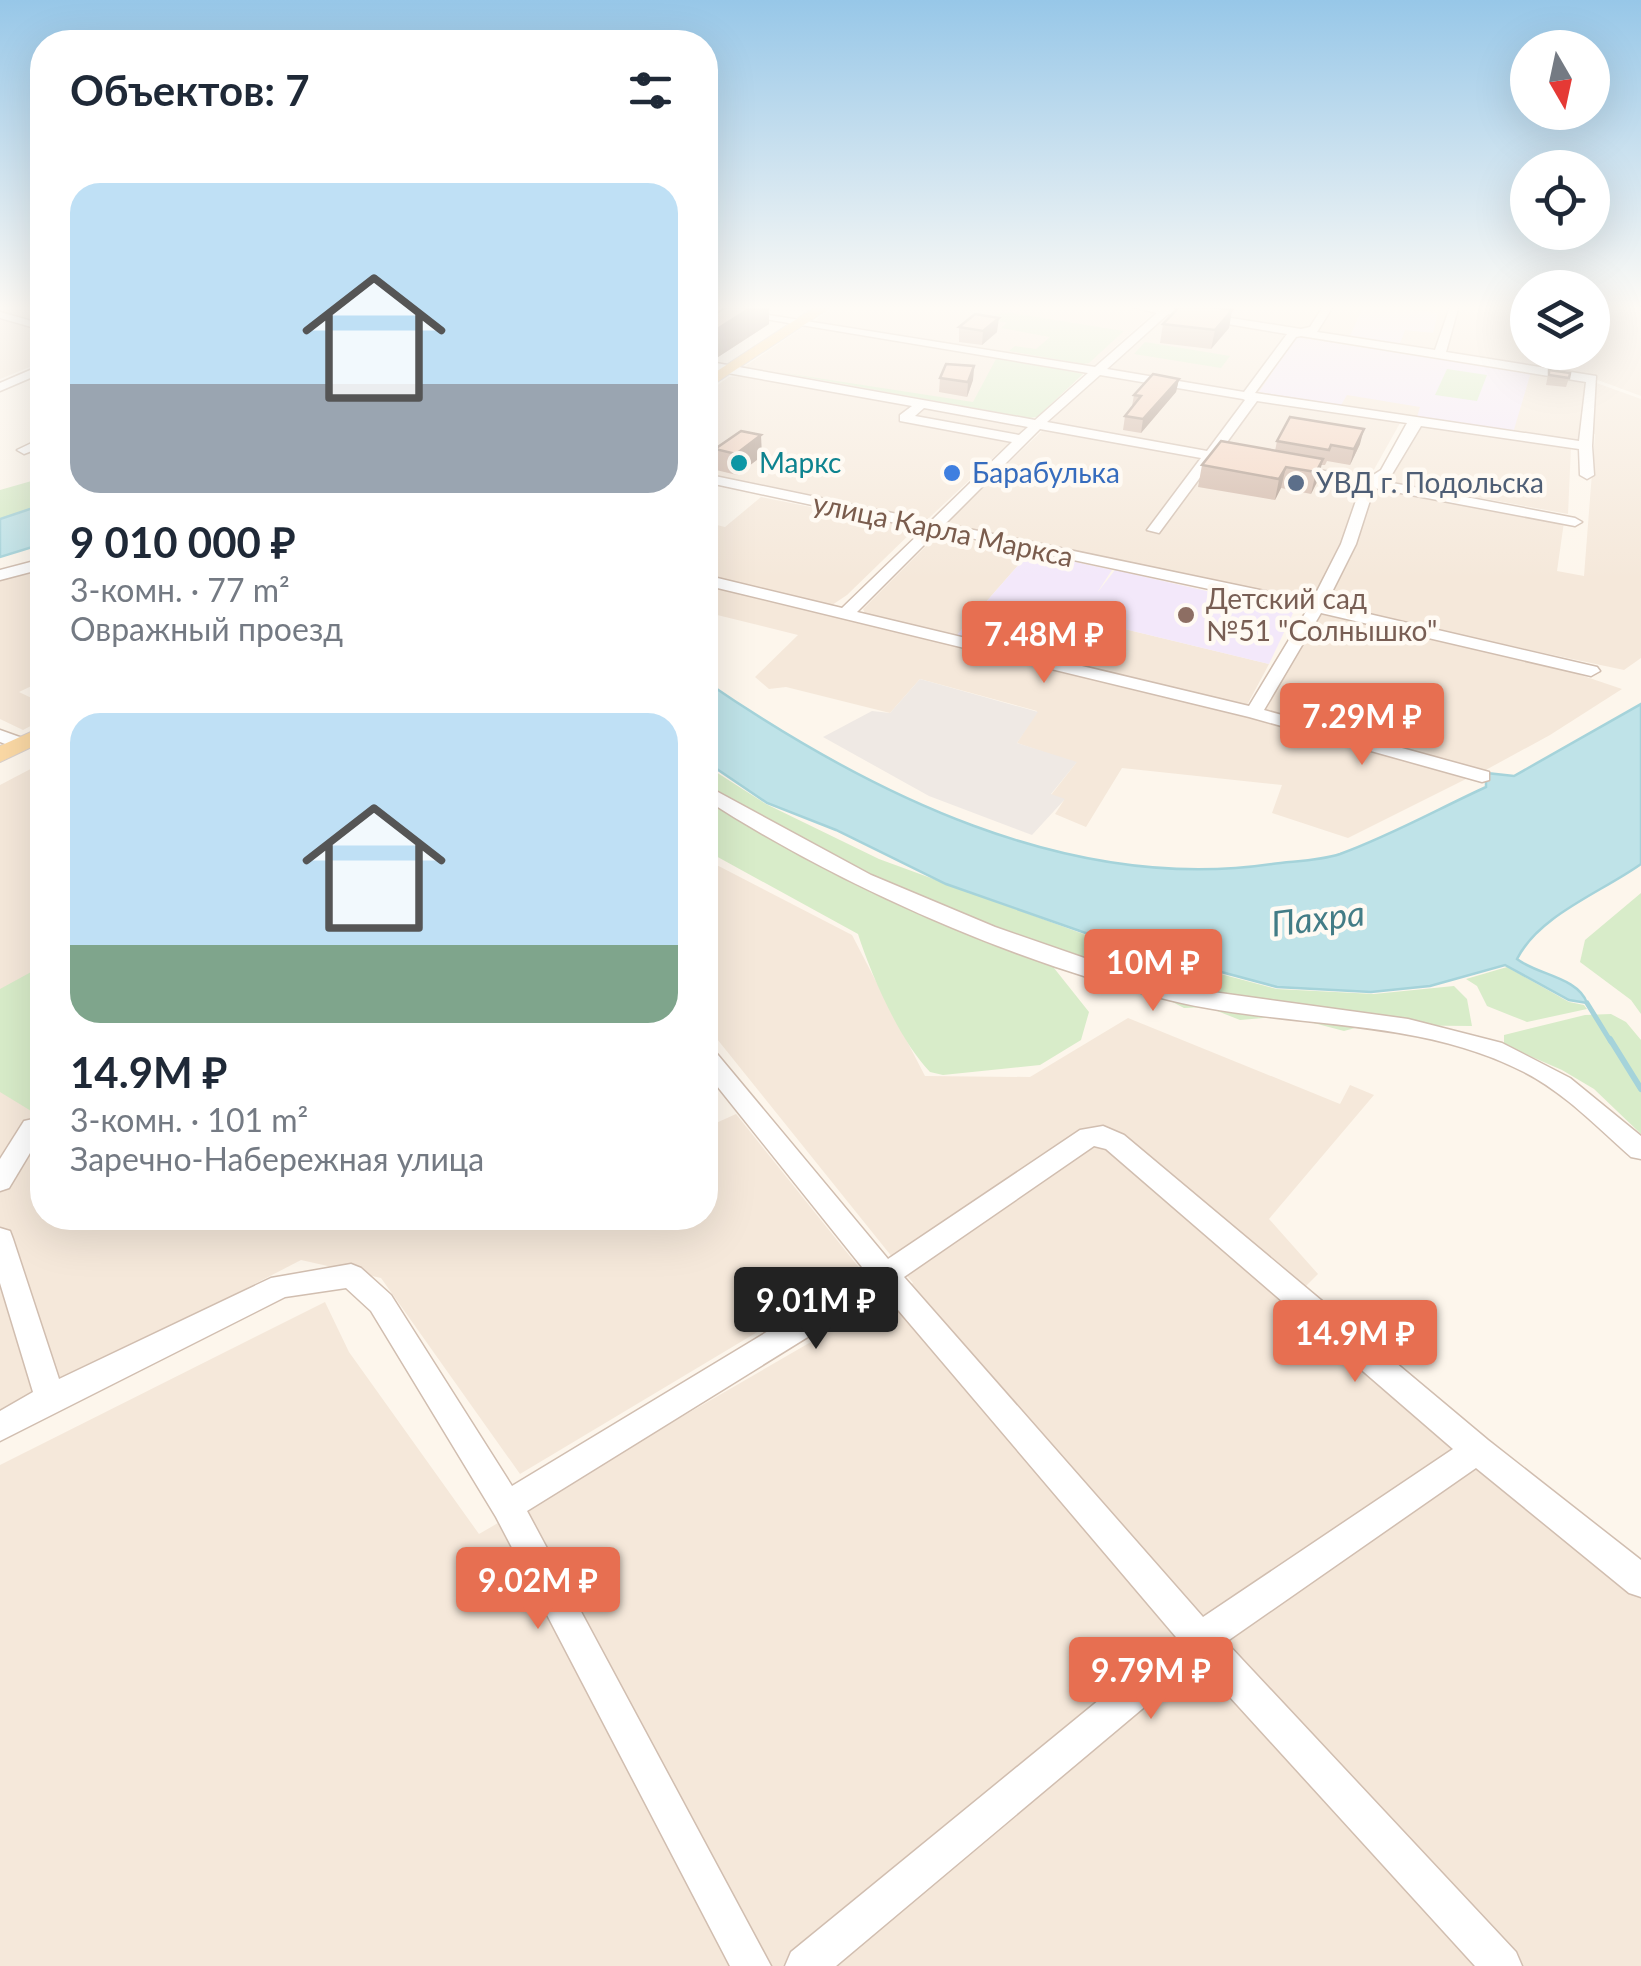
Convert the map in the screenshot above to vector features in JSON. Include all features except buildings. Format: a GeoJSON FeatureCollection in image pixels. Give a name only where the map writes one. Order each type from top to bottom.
{"type":"FeatureCollection","features":[{"type":"Feature","properties":{"kind":"main road"},"geometry":{"type":"LineString","coordinates":[[0,755],[27,740]]}},
{"type":"Feature","properties":{"kind":"main road"},"geometry":{"type":"LineString","coordinates":[[0,766],[27,740]]}},
{"type":"Feature","properties":{"kind":"street"},"geometry":{"type":"LineString","coordinates":[[887,397],[1248,462]]}},
{"type":"Feature","properties":{"kind":"street"},"geometry":{"type":"LineString","coordinates":[[846,614],[1069,397]]}},
{"type":"Feature","properties":{"kind":"street"},"geometry":{"type":"LineString","coordinates":[[1154,530],[1212,456],[1252,399],[1248,397]]}},
{"type":"Feature","properties":{"kind":"street"},"geometry":{"type":"LineString","coordinates":[[1252,397],[1585,446]]}},
{"type":"Feature","properties":{"kind":"street"},"geometry":{"type":"LineString","coordinates":[[1587,475],[1585,446],[1590,397]]}},
{"type":"Feature","properties":{"kind":"street"},"geometry":{"type":"LineString","coordinates":[[922,403],[905,418],[1022,440]]}},
{"type":"Feature","properties":{"kind":"street"},"geometry":{"type":"LineString","coordinates":[[1254,713],[1314,607],[1334,581],[1366,503],[1366,489],[1386,473],[1413,424],[1418,422]]}},
{"type":"Feature","properties":{"kind":"street"},"geometry":{"type":"LineString","coordinates":[[24,450],[30,447]]}},
{"type":"Feature","properties":{"kind":"street"},"geometry":{"type":"LineString","coordinates":[[1267,465],[1575,522]]}},
{"type":"Feature","properties":{"kind":"street","name":"улица Карла Маркса"},"geometry":{"type":"LineString","coordinates":[[718,481],[1314,607],[1591,671]]}},
{"type":"Feature","properties":{"kind":"street"},"geometry":{"type":"LineString","coordinates":[[0,575],[30,567]]}},
{"type":"Feature","properties":{"kind":"street"},"geometry":{"type":"LineString","coordinates":[[718,583],[1254,713],[1482,776]]}},
{"type":"Feature","properties":{"kind":"street"},"geometry":{"type":"LineString","coordinates":[[718,799],[817,860],[930,912],[1072,962],[1183,996],[1445,1036],[1518,1060],[1567,1090],[1640,1150]]}},
{"type":"Feature","properties":{"kind":"street"},"geometry":{"type":"LineString","coordinates":[[718,1071],[886,1275],[1200,1639],[1502,1966]]}},
{"type":"Feature","properties":{"kind":"street"},"geometry":{"type":"LineString","coordinates":[[0,1181],[30,1131]]}},
{"type":"Feature","properties":{"kind":"street"},"geometry":{"type":"LineString","coordinates":[[507,1506],[886,1275],[1090,1137],[1103,1136],[1477,1450],[1641,1581]]}},
{"type":"Feature","properties":{"kind":"street"},"geometry":{"type":"LineString","coordinates":[[0,1239],[50,1398]]}},
{"type":"Feature","properties":{"kind":"street"},"geometry":{"type":"LineString","coordinates":[[0,1427],[50,1398],[282,1286],[350,1276],[382,1303],[507,1506],[751,1966]]}},
{"type":"Feature","properties":{"kind":"street"},"geometry":{"type":"LineString","coordinates":[[806,1966],[1200,1639],[1477,1450]]}},
{"type":"Feature","properties":{"kind":"shaded area"},"geometry":{"type":"Polygon","coordinates":[[[718,397],[861,397],[1025,428],[929,518],[918,520],[718,478],[718,397]]]}},
{"type":"Feature","properties":{"kind":"shaded area"},"geometry":{"type":"Polygon","coordinates":[[[910,397],[1059,397],[1037,417],[910,397]]]}},
{"type":"Feature","properties":{"kind":"shaded area"},"geometry":{"type":"Polygon","coordinates":[[[1072,397],[1244,397],[1400,423],[1371,475],[1365,478],[1045,422],[1072,397]]]}},
{"type":"Feature","properties":{"kind":"shaded area"},"geometry":{"type":"Polygon","coordinates":[[[1278,397],[1641,399],[1641,658],[1624,670],[949,526],[946,522],[1045,428],[1564,522],[1557,571],[1584,576],[1595,434],[1587,433],[1578,444],[1278,397]]]}},
{"type":"Feature","properties":{"kind":"shaded area"},"geometry":{"type":"Polygon","coordinates":[[[1289,397],[1346,397],[1341,405],[1289,397]]]}},
{"type":"Feature","properties":{"kind":"shaded area"},"geometry":{"type":"Polygon","coordinates":[[[1358,397],[1524,397],[1513,433],[1417,417],[1420,407],[1358,397]]]}},
{"type":"Feature","properties":{"kind":"shaded area"},"geometry":{"type":"Polygon","coordinates":[[[1423,425],[1571,447],[1568,514],[1389,481],[1423,425]]]}},
{"type":"Feature","properties":{"kind":"shaded area"},"geometry":{"type":"Polygon","coordinates":[[[761,497],[916,528],[832,605],[718,578],[718,525],[725,527],[761,497]]]}},
{"type":"Feature","properties":{"kind":"shaded area"},"geometry":{"type":"Polygon","coordinates":[[[938,534],[1030,552],[956,636],[865,614],[863,609],[938,534]]]}},
{"type":"Feature","properties":{"kind":"shaded area"},"geometry":{"type":"Polygon","coordinates":[[[1030,552],[1112,570],[1097,593],[1115,570],[1294,611],[1269,664],[1079,618],[1050,658],[956,636],[1030,552]]]}},
{"type":"Feature","properties":{"kind":"shaded area"},"geometry":{"type":"Polygon","coordinates":[[[30,574],[30,687],[19,692],[30,697],[30,726],[23,730],[0,719],[0,580],[30,574]]]}},
{"type":"Feature","properties":{"kind":"shaded area"},"geometry":{"type":"Polygon","coordinates":[[[718,588],[1265,721],[1468,778],[1348,838],[1272,813],[1282,785],[1122,768],[1086,827],[1055,814],[1064,800],[1051,795],[1076,763],[1017,743],[1037,711],[920,679],[890,713],[786,687],[769,689],[755,677],[798,635],[718,615],[718,588]]]}},
{"type":"Feature","properties":{"kind":"shaded area"},"geometry":{"type":"Polygon","coordinates":[[[1310,612],[1554,666],[1622,689],[1482,772],[1262,713],[1310,612]]]}},
{"type":"Feature","properties":{"kind":"shaded area"},"geometry":{"type":"Polygon","coordinates":[[[1079,618],[1269,664],[1246,707],[1050,658],[1079,618]]]}},
{"type":"Feature","properties":{"kind":"shaded area"},"geometry":{"type":"Polygon","coordinates":[[[920,679],[1038,712],[1017,743],[1077,762],[1051,794],[1065,799],[1032,835],[929,796],[823,737],[872,711],[890,713],[920,679]]]}},
{"type":"Feature","properties":{"kind":"shaded area"},"geometry":{"type":"Polygon","coordinates":[[[30,769],[30,1230],[718,1230],[718,1122],[736,1114],[861,1270],[520,1474],[381,1278],[301,1260],[0,1416],[0,785],[30,769]]]}},
{"type":"Feature","properties":{"kind":"shaded area"},"geometry":{"type":"Polygon","coordinates":[[[718,866],[852,935],[925,1076],[1030,1077],[1128,1018],[1340,1104],[1350,1085],[1374,1095],[1269,1219],[1318,1274],[1301,1291],[1641,1564],[1641,1966],[0,1966],[0,1465],[325,1302],[349,1352],[479,1534],[913,1283],[718,1040],[718,866]]]}},
{"type":"Feature","properties":{"kind":"green space"},"geometry":{"type":"Polygon","coordinates":[[[913,397],[973,402],[976,397],[1059,397],[1037,417],[1029,418],[913,397]]]}},
{"type":"Feature","properties":{"kind":"green space"},"geometry":{"type":"Polygon","coordinates":[[[1447,397],[1479,397],[1477,401],[1447,397]]]}},
{"type":"Feature","properties":{"kind":"green space"},"geometry":{"type":"Polygon","coordinates":[[[30,481],[30,509],[0,519],[0,490],[30,481]]]}},
{"type":"Feature","properties":{"kind":"green space"},"geometry":{"type":"Polygon","coordinates":[[[718,773],[766,804],[879,859],[1116,946],[1277,989],[1374,994],[1454,986],[1467,999],[1472,1026],[1366,1025],[1344,1031],[1287,1016],[1240,1020],[1207,1007],[1184,1008],[1155,993],[1054,968],[1089,1012],[1081,1040],[1040,1065],[943,1075],[930,1072],[908,1043],[888,1007],[858,934],[718,857],[718,773]]]}},
{"type":"Feature","properties":{"kind":"green space"},"geometry":{"type":"Polygon","coordinates":[[[1641,893],[1641,1014],[1631,1000],[1580,962],[1585,940],[1641,893]]]}},
{"type":"Feature","properties":{"kind":"green space"},"geometry":{"type":"Polygon","coordinates":[[[1507,967],[1587,1009],[1527,1022],[1487,1006],[1477,986],[1466,979],[1507,967]]]}},
{"type":"Feature","properties":{"kind":"green space"},"geometry":{"type":"Polygon","coordinates":[[[30,973],[30,1110],[0,1092],[0,989],[30,973]]]}},
{"type":"Feature","properties":{"kind":"green space"},"geometry":{"type":"Polygon","coordinates":[[[1611,1014],[1626,1022],[1641,1040],[1641,1134],[1594,1089],[1562,1070],[1504,1045],[1504,1035],[1585,1015],[1611,1014]]]}},
{"type":"Feature","properties":{"kind":"water"},"geometry":{"type":"Polygon","coordinates":[[[30,509],[30,548],[0,557],[0,519],[30,509]]]}},
{"type":"Feature","properties":{"kind":"water","name":"Пахра"},"geometry":{"type":"Polygon","coordinates":[[[718,689],[834,761],[974,826],[1046,849],[1121,864],[1196,869],[1340,854],[1486,787],[1486,773],[1514,776],[1641,704],[1641,864],[1556,917],[1527,943],[1517,959],[1575,987],[1587,1003],[1569,1000],[1505,965],[1430,986],[1371,992],[1277,987],[1117,944],[946,884],[836,830],[767,803],[718,770],[718,689]]]}},
{"type":"Feature","properties":{"kind":"waterway"},"geometry":{"type":"LineString","coordinates":[[1587,1003],[1611,1042]]}},
{"type":"Feature","properties":{"kind":"waterway"},"geometry":{"type":"LineString","coordinates":[[1610,1039],[1641,1089]]}},
{"type":"Feature","properties":{"kind":"place","name":"Маркс"},"geometry":{"type":"Point","coordinates":[739,463]}},
{"type":"Feature","properties":{"kind":"place","name":"Барабулька"},"geometry":{"type":"Point","coordinates":[952,473]}},
{"type":"Feature","properties":{"kind":"place","name":"УВД г. Подольска"},"geometry":{"type":"Point","coordinates":[1296,483]}},
{"type":"Feature","properties":{"kind":"place","name":"Детский сад №51 \"Солнышко\""},"geometry":{"type":"Point","coordinates":[1186,615]}}]}
